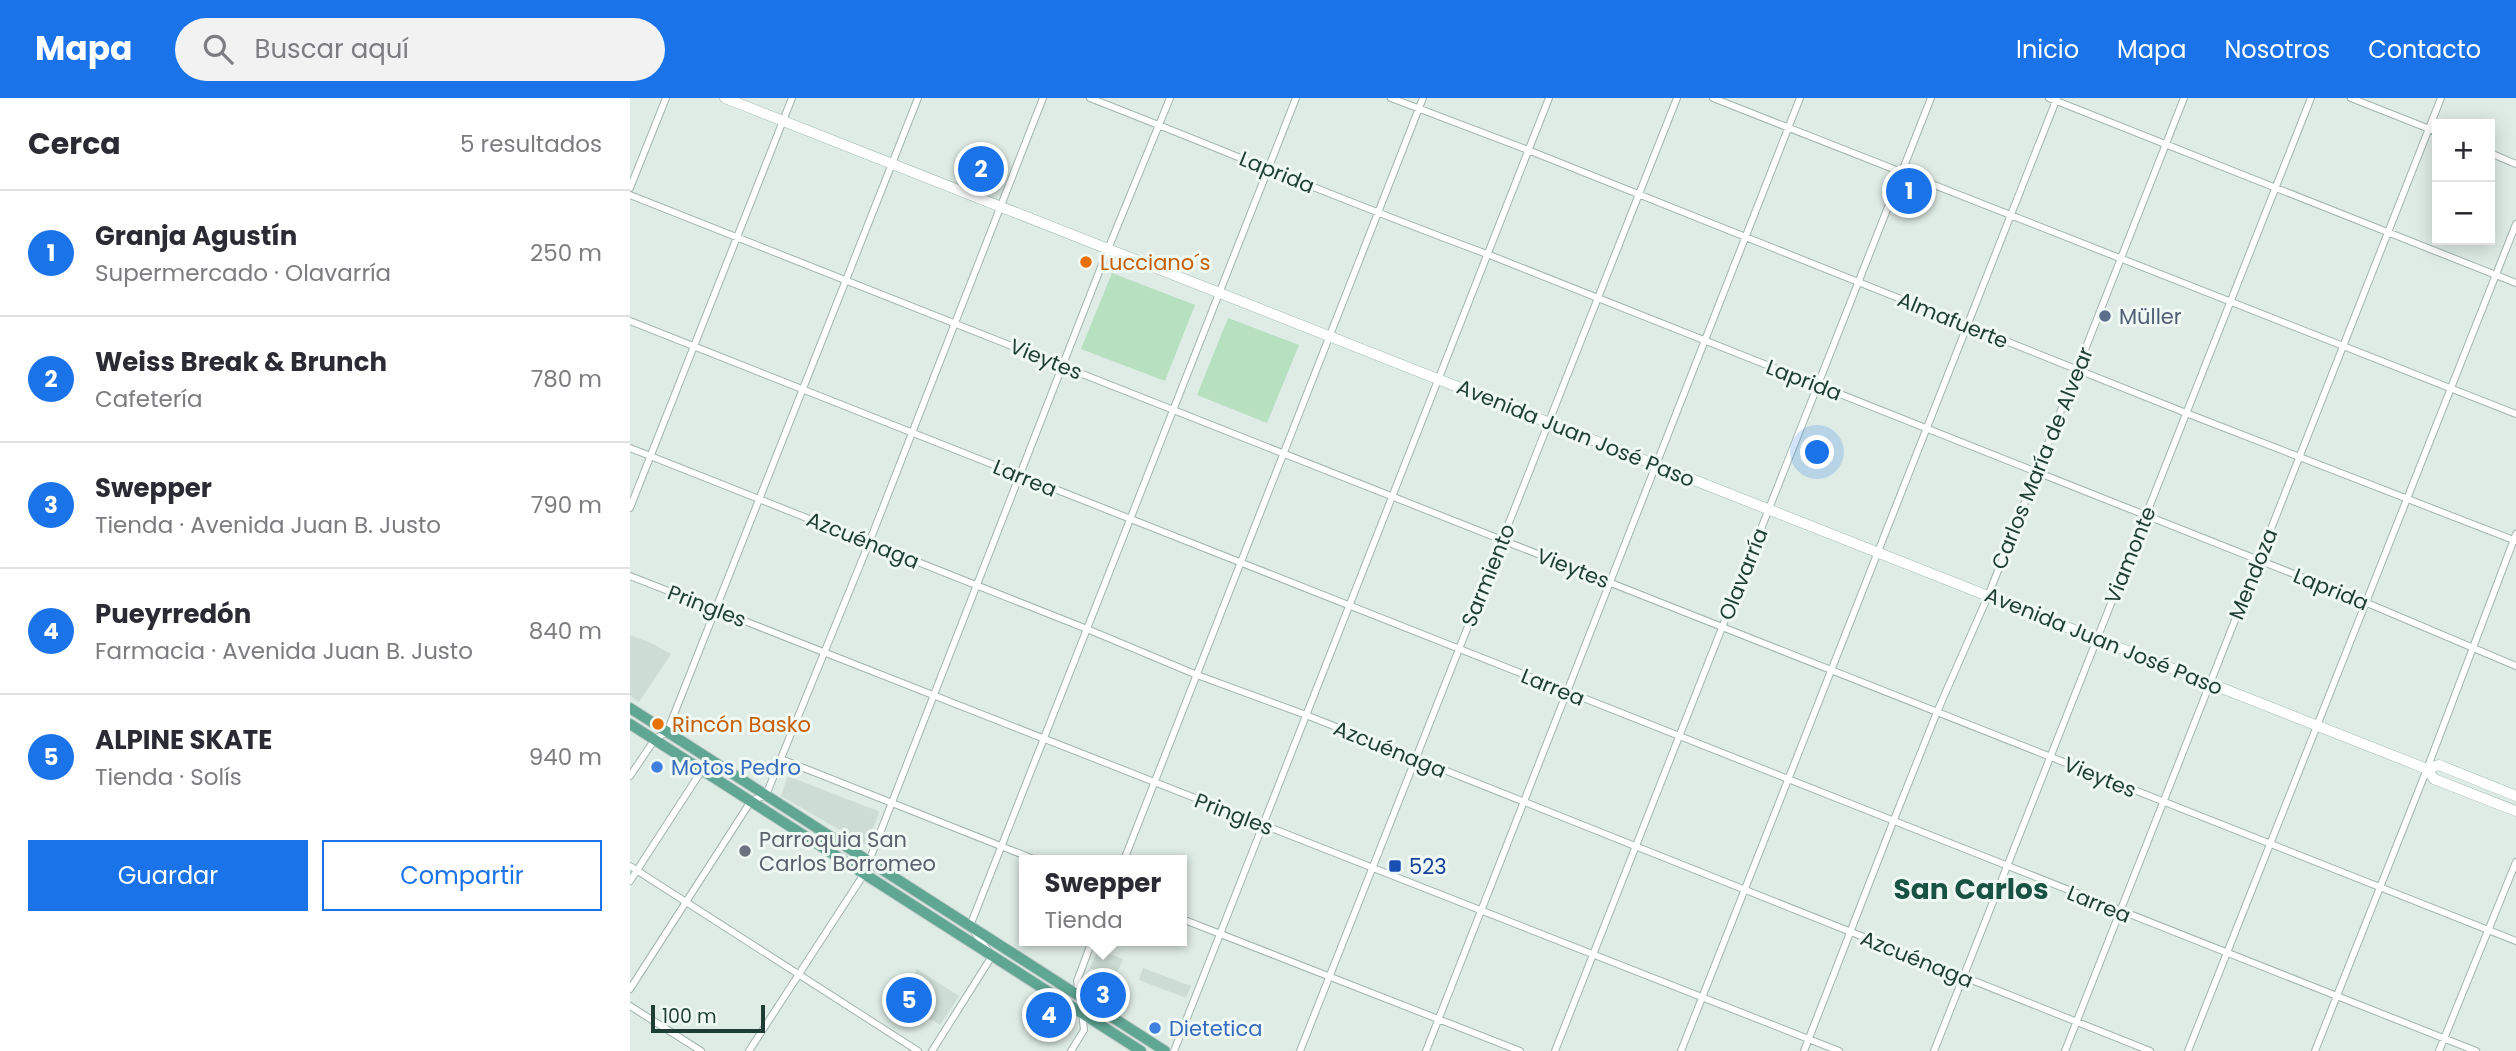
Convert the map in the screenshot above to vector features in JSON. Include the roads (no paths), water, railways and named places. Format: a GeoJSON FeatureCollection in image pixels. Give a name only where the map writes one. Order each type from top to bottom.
{"type":"FeatureCollection","features":[{"type":"Feature","properties":{"kind":"main road","name":"Avenida Juan José Paso"},"geometry":{"type":"LineString","coordinates":[[725,98],[2427,769],[2434,779],[2516,811]]}},
{"type":"Feature","properties":{"kind":"main road"},"geometry":{"type":"LineString","coordinates":[[630,708],[1165,1051]]}},
{"type":"Feature","properties":{"kind":"main road"},"geometry":{"type":"LineString","coordinates":[[630,724],[1141,1051]]}},
{"type":"Feature","properties":{"kind":"main road","name":"Avenida Juan José Paso"},"geometry":{"type":"LineString","coordinates":[[2427,769],[2439,765],[2516,796]]}},
{"type":"Feature","properties":{"kind":"street"},"geometry":{"type":"LineString","coordinates":[[630,188],[666,98]]}},
{"type":"Feature","properties":{"kind":"street"},"geometry":{"type":"LineString","coordinates":[[630,508],[792,98]]}},
{"type":"Feature","properties":{"kind":"street"},"geometry":{"type":"LineString","coordinates":[[630,776],[655,740],[667,732],[918,98]]}},
{"type":"Feature","properties":{"kind":"street"},"geometry":{"type":"LineString","coordinates":[[630,989],[751,802],[766,795],[869,543],[1043,98]]}},
{"type":"Feature","properties":{"kind":"street","name":"Laprida"},"geometry":{"type":"LineString","coordinates":[[1090,98],[2367,603],[2516,666]]}},
{"type":"Feature","properties":{"kind":"street"},"geometry":{"type":"LineString","coordinates":[[750,1051],[870,862],[1108,249],[1170,98]]}},
{"type":"Feature","properties":{"kind":"street"},"geometry":{"type":"LineString","coordinates":[[932,1051],[992,956],[970,926],[1296,98]]}},
{"type":"Feature","properties":{"kind":"street","name":"Almafuerte"},"geometry":{"type":"LineString","coordinates":[[1391,98],[2407,500],[2515,538]]}},
{"type":"Feature","properties":{"kind":"street"},"geometry":{"type":"LineString","coordinates":[[1126,855],[1423,98]]}},
{"type":"Feature","properties":{"kind":"street"},"geometry":{"type":"LineString","coordinates":[[1174,1051],[1549,98]]}},
{"type":"Feature","properties":{"kind":"street","name":"Sarmiento"},"geometry":{"type":"LineString","coordinates":[[1300,1051],[1677,98]]}},
{"type":"Feature","properties":{"kind":"street"},"geometry":{"type":"LineString","coordinates":[[1713,98],[2516,414]]}},
{"type":"Feature","properties":{"kind":"street"},"geometry":{"type":"LineString","coordinates":[[1426,1051],[1800,98]]}},
{"type":"Feature","properties":{"kind":"street","name":"Olavarría"},"geometry":{"type":"LineString","coordinates":[[1555,1051],[1931,98]]}},
{"type":"Feature","properties":{"kind":"street","name":"Carlos María de Alvear"},"geometry":{"type":"LineString","coordinates":[[1804,1051],[1849,931],[1987,596],[2184,98]]}},
{"type":"Feature","properties":{"kind":"street","name":"Viamonte"},"geometry":{"type":"LineString","coordinates":[[1934,1051],[2311,98]]}},
{"type":"Feature","properties":{"kind":"street"},"geometry":{"type":"LineString","coordinates":[[2351,98],[2432,130]]}},
{"type":"Feature","properties":{"kind":"street","name":"Mendoza"},"geometry":{"type":"LineString","coordinates":[[2065,1051],[2441,98]]}},
{"type":"Feature","properties":{"kind":"street"},"geometry":{"type":"LineString","coordinates":[[1681,1051],[2054,99],[2516,283]]}},
{"type":"Feature","properties":{"kind":"street"},"geometry":{"type":"LineString","coordinates":[[2495,155],[2516,164]]}},
{"type":"Feature","properties":{"kind":"street","name":"Vieytes"},"geometry":{"type":"LineString","coordinates":[[630,195],[2516,941]]}},
{"type":"Feature","properties":{"kind":"street"},"geometry":{"type":"LineString","coordinates":[[2188,1051],[2516,224]]}},
{"type":"Feature","properties":{"kind":"street","name":"Larrea"},"geometry":{"type":"LineString","coordinates":[[630,321],[2336,998],[2476,1051]]}},
{"type":"Feature","properties":{"kind":"street","name":"Azcuénaga"},"geometry":{"type":"LineString","coordinates":[[630,448],[2150,1051]]}},
{"type":"Feature","properties":{"kind":"street"},"geometry":{"type":"LineString","coordinates":[[2315,1051],[2381,888],[2515,538]]}},
{"type":"Feature","properties":{"kind":"street","name":"Pringles"},"geometry":{"type":"LineString","coordinates":[[630,576],[1839,1051]]}},
{"type":"Feature","properties":{"kind":"street"},"geometry":{"type":"LineString","coordinates":[[781,759],[1023,855]]}},
{"type":"Feature","properties":{"kind":"street"},"geometry":{"type":"LineString","coordinates":[[630,881],[633,869],[702,770]]}},
{"type":"Feature","properties":{"kind":"street"},"geometry":{"type":"LineString","coordinates":[[2439,1051],[2516,862]]}},
{"type":"Feature","properties":{"kind":"street"},"geometry":{"type":"LineString","coordinates":[[633,869],[918,1051]]}},
{"type":"Feature","properties":{"kind":"street"},"geometry":{"type":"LineString","coordinates":[[1187,921],[1520,1051]]}},
{"type":"Feature","properties":{"kind":"street"},"geometry":{"type":"LineString","coordinates":[[1071,1051],[1084,1030],[1077,981],[1090,946]]}},
{"type":"Feature","properties":{"kind":"street"},"geometry":{"type":"LineString","coordinates":[[630,1006],[701,1051]]}},
{"type":"Feature","properties":{"kind":"place","name":"Weiss Break & Brunch"},"geometry":{"type":"Point","coordinates":[981,169]}},
{"type":"Feature","properties":{"kind":"place","name":"Granja Agustín"},"geometry":{"type":"Point","coordinates":[1909,191]}},
{"type":"Feature","properties":{"kind":"place","name":"Lucciano´s"},"geometry":{"type":"Point","coordinates":[1086,262]}},
{"type":"Feature","properties":{"kind":"place","name":"Müller"},"geometry":{"type":"Point","coordinates":[2105,316]}},
{"type":"Feature","properties":{"kind":"place","name":"Rincón Basko"},"geometry":{"type":"Point","coordinates":[658,724]}},
{"type":"Feature","properties":{"kind":"place","name":"Motos Pedro"},"geometry":{"type":"Point","coordinates":[657,767]}},
{"type":"Feature","properties":{"kind":"place","name":"Parroquia San Carlos Borromeo"},"geometry":{"type":"Point","coordinates":[745,851]}},
{"type":"Feature","properties":{"kind":"place","name":"523"},"geometry":{"type":"Point","coordinates":[1395,866]}},
{"type":"Feature","properties":{"kind":"place","name":"Swepper"},"geometry":{"type":"Point","coordinates":[1103,995]}},
{"type":"Feature","properties":{"kind":"place","name":"ALPINE SKATE"},"geometry":{"type":"Point","coordinates":[909,1000]}},
{"type":"Feature","properties":{"kind":"place","name":"Pueyrredón"},"geometry":{"type":"Point","coordinates":[1049,1015]}},
{"type":"Feature","properties":{"kind":"place","name":"Dietetica"},"geometry":{"type":"Point","coordinates":[1155,1028]}},
{"type":"Feature","properties":{"kind":"district","name":"San Carlos"},"geometry":{"type":"Point","coordinates":[1971,889]}}]}
